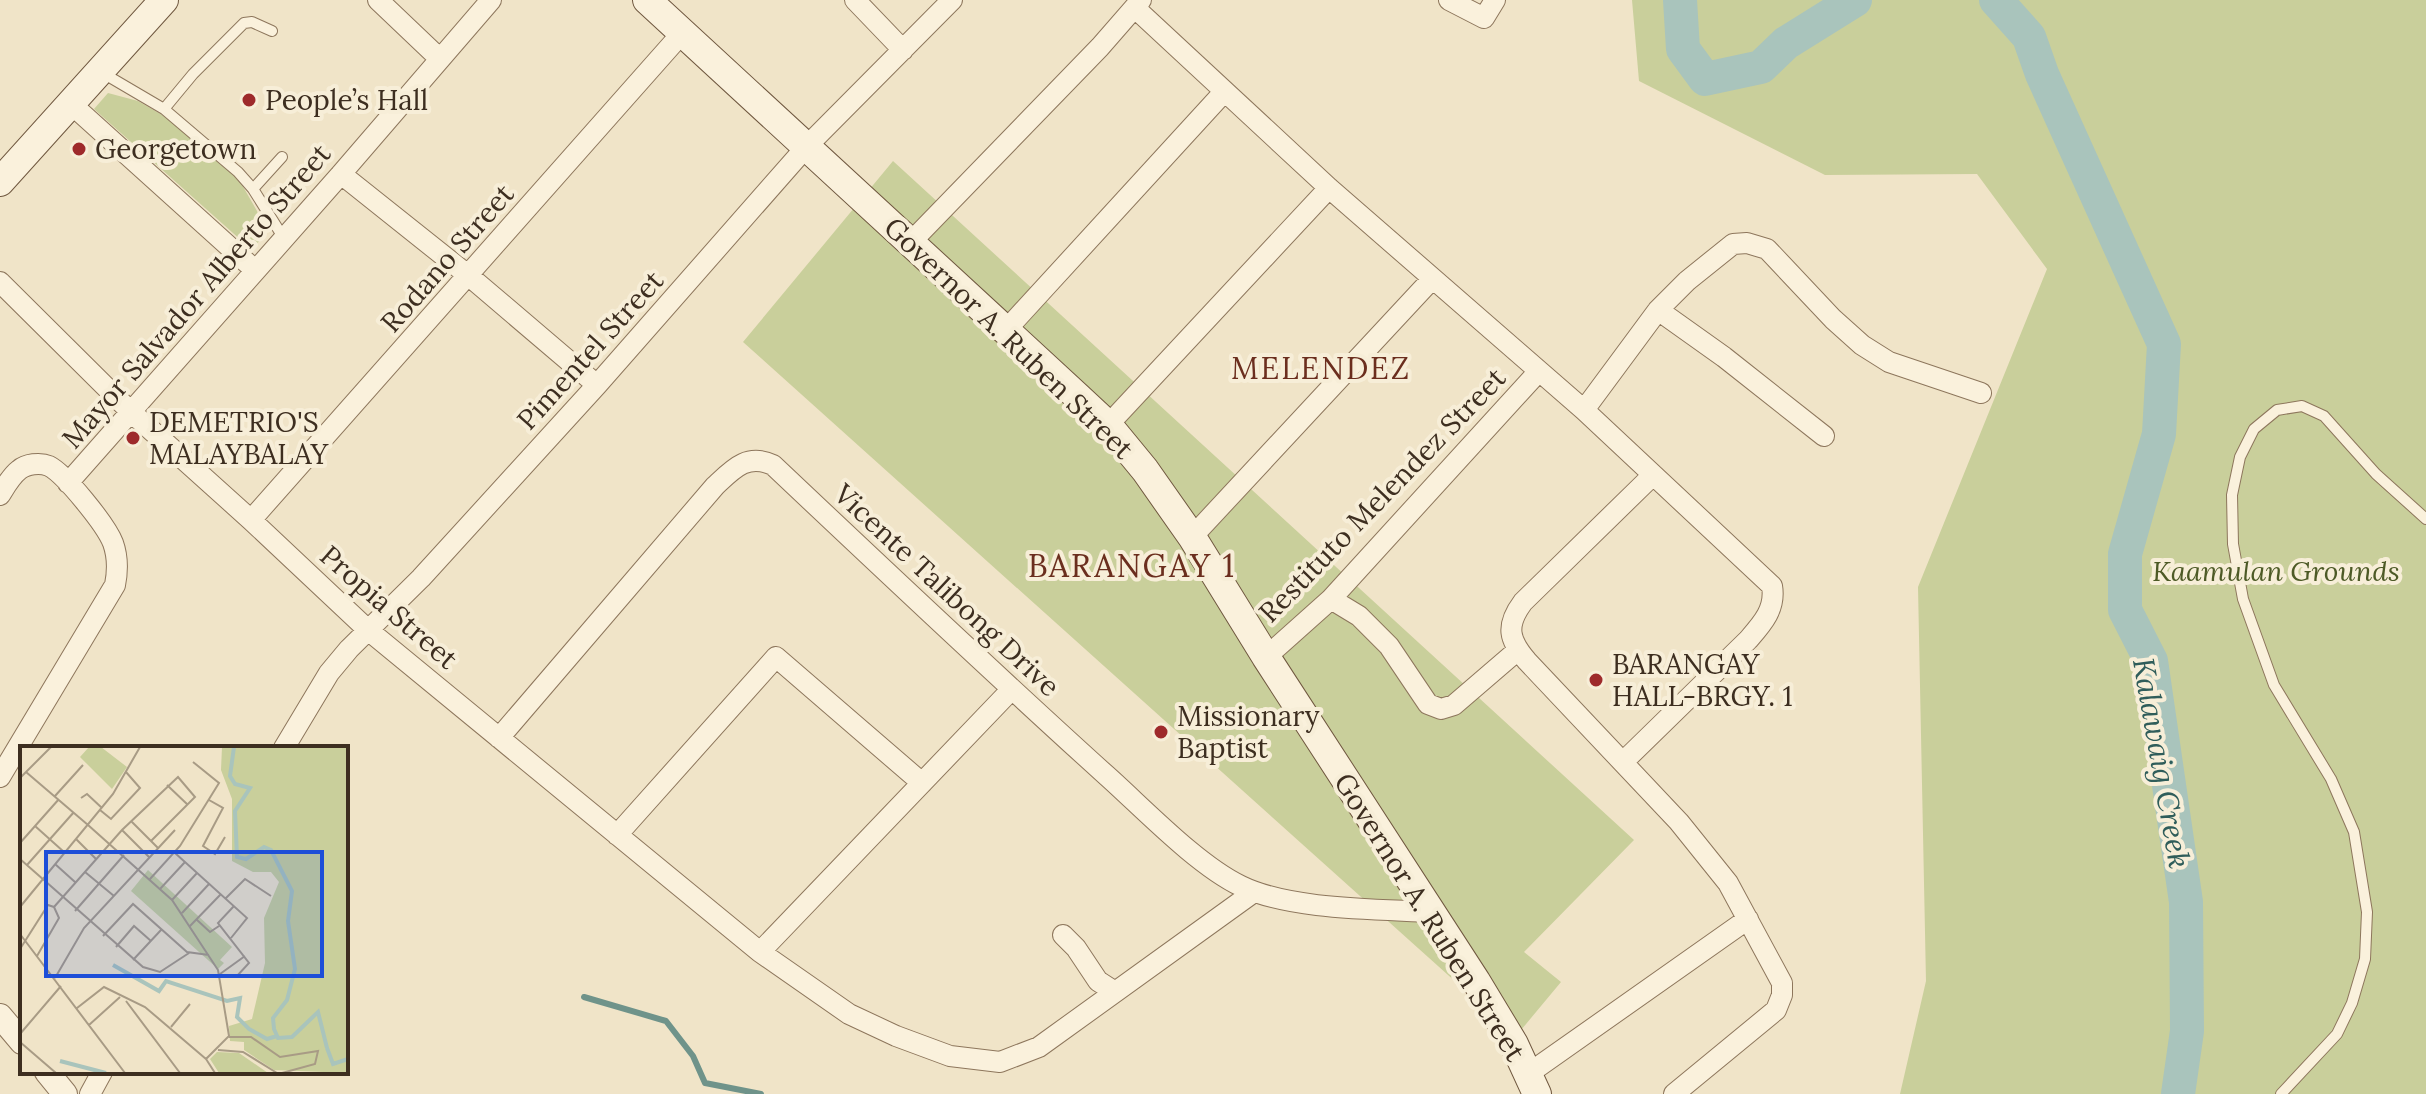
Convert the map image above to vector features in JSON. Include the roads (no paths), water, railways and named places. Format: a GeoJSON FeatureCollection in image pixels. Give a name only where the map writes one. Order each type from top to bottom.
{"type":"FeatureCollection","features":[{"type":"Feature","properties":{"kind":"main road","name":"Governor A. Ruben Street"},"geometry":{"type":"LineString","coordinates":[[647,0],[1108,425],[1145,470],[1192,537],[1432,912],[1514,1044],[1533,1084]]}},
{"type":"Feature","properties":{"kind":"main road"},"geometry":{"type":"LineString","coordinates":[[0,182],[160,1]]}},
{"type":"Feature","properties":{"kind":"street"},"geometry":{"type":"LineString","coordinates":[[378,0],[440,59]]}},
{"type":"Feature","properties":{"kind":"street","name":"Mayor Salvador Alberto Street"},"geometry":{"type":"LineString","coordinates":[[68,483],[491,0]]}},
{"type":"Feature","properties":{"kind":"street"},"geometry":{"type":"LineString","coordinates":[[855,0],[903,50]]}},
{"type":"Feature","properties":{"kind":"street","name":"Pimentel Street"},"geometry":{"type":"LineString","coordinates":[[285,746],[329,673],[421,578],[597,385],[807,146],[952,0]]}},
{"type":"Feature","properties":{"kind":"street"},"geometry":{"type":"LineString","coordinates":[[1449,0],[1484,18],[1495,0]]}},
{"type":"Feature","properties":{"kind":"street"},"geometry":{"type":"LineString","coordinates":[[910,243],[1138,4],[1224,92],[1432,279],[1584,410],[1772,586],[1773,602],[1765,621],[1623,762]]}},
{"type":"Feature","properties":{"kind":"street","name":"Rodano Street"},"geometry":{"type":"LineString","coordinates":[[251,520],[683,32]]}},
{"type":"Feature","properties":{"kind":"street"},"geometry":{"type":"LineString","coordinates":[[1006,330],[1224,92]]}},
{"type":"Feature","properties":{"kind":"street"},"geometry":{"type":"LineString","coordinates":[[70,103],[255,270]]}},
{"type":"Feature","properties":{"kind":"street"},"geometry":{"type":"LineString","coordinates":[[341,174],[469,276],[597,385]]}},
{"type":"Feature","properties":{"kind":"street"},"geometry":{"type":"LineString","coordinates":[[1108,425],[1329,188]]}},
{"type":"Feature","properties":{"kind":"street"},"geometry":{"type":"LineString","coordinates":[[1584,410],[1658,310],[1687,281],[1733,244],[1757,244],[1767,249],[1833,319],[1862,345],[1889,362],[1981,393]]}},
{"type":"Feature","properties":{"kind":"street"},"geometry":{"type":"LineString","coordinates":[[1192,537],[1432,279]]}},
{"type":"Feature","properties":{"kind":"street","name":"Propia Street"},"geometry":{"type":"LineString","coordinates":[[0,282],[131,412],[368,630],[760,952],[849,1014],[950,1056],[1000,1062],[1039,1047],[1254,892]]}},
{"type":"Feature","properties":{"kind":"street"},"geometry":{"type":"LineString","coordinates":[[1658,310],[1724,357],[1824,436]]}},
{"type":"Feature","properties":{"kind":"street","name":"Restituto Melendez Street"},"geometry":{"type":"LineString","coordinates":[[1266,657],[1331,599],[1539,371]]}},
{"type":"Feature","properties":{"kind":"street","name":"Vicente Talibong Drive"},"geometry":{"type":"LineString","coordinates":[[499,738],[715,486],[735,467],[755,460],[773,465],[1011,690],[1197,856],[1238,885],[1278,899],[1432,912]]}},
{"type":"Feature","properties":{"kind":"street"},"geometry":{"type":"LineString","coordinates":[[0,495],[18,470],[37,464],[49,466],[68,483],[104,527],[112,542],[118,568],[115,585],[0,777]]}},
{"type":"Feature","properties":{"kind":"street"},"geometry":{"type":"LineString","coordinates":[[1653,475],[1523,602],[1512,617],[1511,631],[1518,650],[1679,822],[1728,883],[1782,983],[1782,995],[1776,1010],[1674,1094]]}},
{"type":"Feature","properties":{"kind":"street"},"geometry":{"type":"LineString","coordinates":[[1331,599],[1359,616],[1389,646],[1428,704],[1441,709],[1454,705],[1518,650]]}},
{"type":"Feature","properties":{"kind":"street"},"geometry":{"type":"LineString","coordinates":[[617,835],[776,657],[922,783]]}},
{"type":"Feature","properties":{"kind":"street"},"geometry":{"type":"LineString","coordinates":[[760,952],[1011,690]]}},
{"type":"Feature","properties":{"kind":"street"},"geometry":{"type":"LineString","coordinates":[[1533,1084],[1748,919]]}},
{"type":"Feature","properties":{"kind":"street"},"geometry":{"type":"LineString","coordinates":[[1063,935],[1076,948],[1098,981],[1115,992]]}},
{"type":"Feature","properties":{"kind":"street"},"geometry":{"type":"LineString","coordinates":[[0,1016],[20,1040]]}},
{"type":"Feature","properties":{"kind":"street"},"geometry":{"type":"LineString","coordinates":[[49,1074],[65,1094]]}},
{"type":"Feature","properties":{"kind":"street"},"geometry":{"type":"LineString","coordinates":[[90,1094],[101,1074]]}},
{"type":"Feature","properties":{"kind":"lane"},"geometry":{"type":"LineString","coordinates":[[164,109],[201,65],[244,23],[252,22],[272,31]]}},
{"type":"Feature","properties":{"kind":"lane"},"geometry":{"type":"LineString","coordinates":[[100,71],[164,109],[216,152],[253,189],[283,237]]}},
{"type":"Feature","properties":{"kind":"lane"},"geometry":{"type":"LineString","coordinates":[[253,189],[282,157]]}},
{"type":"Feature","properties":{"kind":"lane"},"geometry":{"type":"LineString","coordinates":[[2281,1094],[2337,1034],[2352,1003],[2365,959],[2367,912],[2354,832],[2331,779],[2274,685],[2243,599],[2233,544],[2232,495],[2240,457],[2254,429],[2277,410],[2302,406],[2324,416],[2376,474],[2426,519]]}},
{"type":"Feature","properties":{"kind":"waterway","name":"Kalawaig Creek"},"geometry":{"type":"LineString","coordinates":[[1680,0],[1683,49],[1705,79],[1761,67],[1786,43],[1855,0]]}},
{"type":"Feature","properties":{"kind":"waterway","name":"Kalawaig Creek"},"geometry":{"type":"LineString","coordinates":[[1996,0],[2029,37],[2042,74],[2164,344],[2159,434],[2125,554],[2125,610],[2151,661],[2186,902],[2187,1031],[2178,1094]]}},
{"type":"Feature","properties":{"kind":"waterway"},"geometry":{"type":"LineString","coordinates":[[584,997],[666,1021],[693,1056],[705,1083],[761,1094]]}},
{"type":"Feature","properties":{"kind":"place","name":"People’s Hall"},"geometry":{"type":"Point","coordinates":[249,100]}},
{"type":"Feature","properties":{"kind":"place","name":"Georgetown"},"geometry":{"type":"Point","coordinates":[79,149]}},
{"type":"Feature","properties":{"kind":"place","name":"DEMETRIO'S MALAYBALAY"},"geometry":{"type":"Point","coordinates":[133,438]}},
{"type":"Feature","properties":{"kind":"place","name":"BARANGAY HALL-BRGY. 1"},"geometry":{"type":"Point","coordinates":[1596,680]}},
{"type":"Feature","properties":{"kind":"place","name":"Missionary Baptist"},"geometry":{"type":"Point","coordinates":[1161,732]}},
{"type":"Feature","properties":{"kind":"district","name":"MELENDEZ"},"geometry":{"type":"Point","coordinates":[1321,368]}},
{"type":"Feature","properties":{"kind":"district","name":"BARANGAY 1"},"geometry":{"type":"Point","coordinates":[1132,565]}},
{"type":"Feature","properties":{"kind":"park label","name":"Kaamulan Grounds"},"geometry":{"type":"Point","coordinates":[2276,571]}}]}
